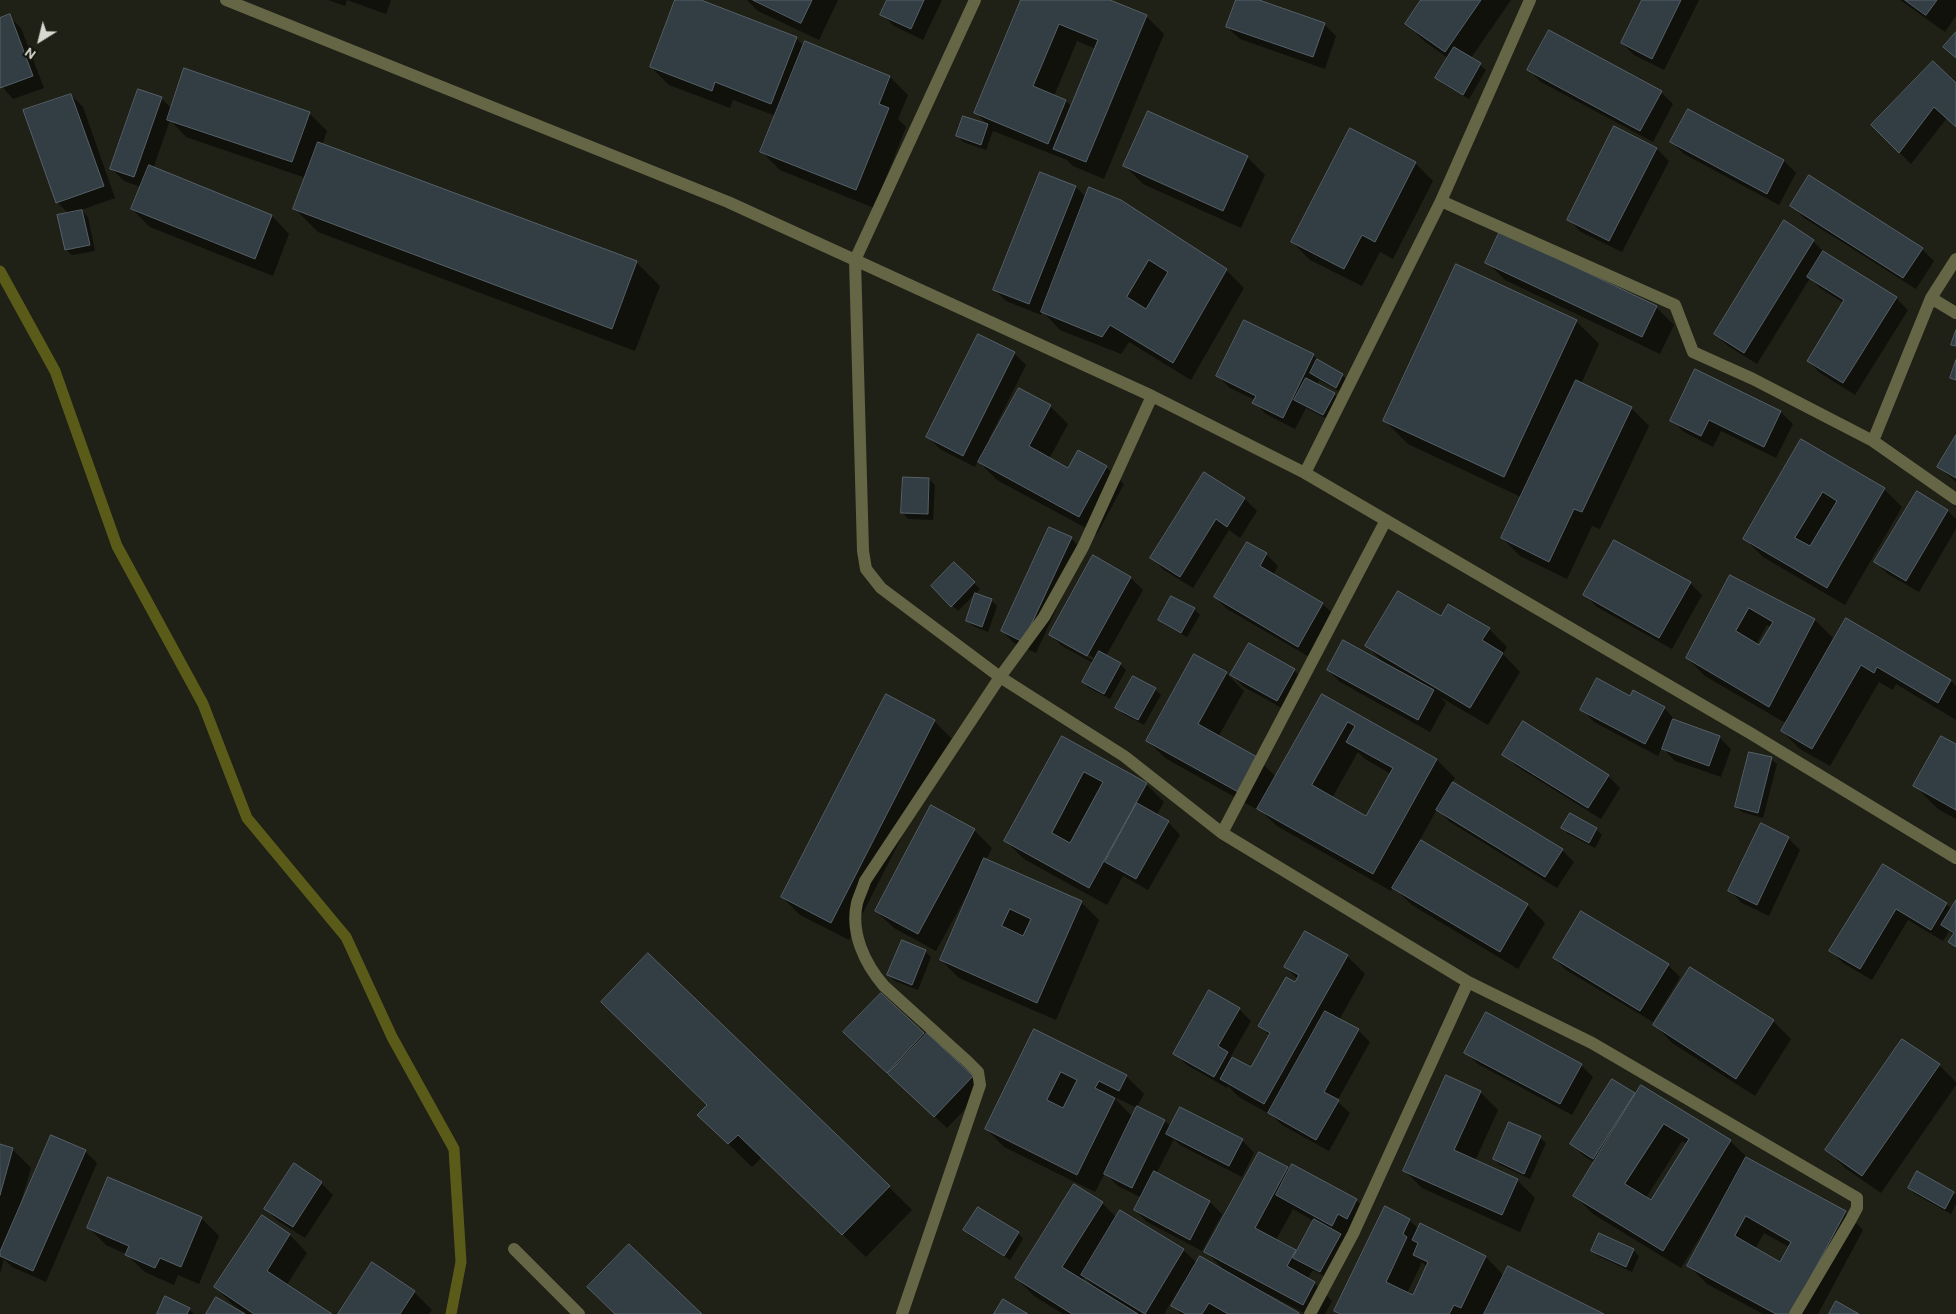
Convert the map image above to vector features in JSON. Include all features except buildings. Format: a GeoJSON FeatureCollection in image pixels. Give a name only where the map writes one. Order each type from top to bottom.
{"type":"FeatureCollection","features":[{"type":"Feature","properties":{"kind":"street"},"geometry":{"type":"LineString","coordinates":[[226,0],[728,202],[1152,396],[1305,473],[1750,733],[1956,858]]}},
{"type":"Feature","properties":{"kind":"street"},"geometry":{"type":"LineString","coordinates":[[975,0],[855,260],[863,541],[866,569],[881,588],[1000,678],[1124,756],[1222,833],[1468,982],[1592,1044],[1857,1198],[1857,1208],[1795,1314]]}},
{"type":"Feature","properties":{"kind":"street"},"geometry":{"type":"LineString","coordinates":[[1305,473],[1442,201],[1530,0]]}},
{"type":"Feature","properties":{"kind":"street"},"geometry":{"type":"LineString","coordinates":[[1442,201],[1675,305],[1693,352],[1753,379],[1873,440],[1956,499]]}},
{"type":"Feature","properties":{"kind":"street"},"geometry":{"type":"LineString","coordinates":[[1873,440],[1931,298],[1956,258]]}},
{"type":"Feature","properties":{"kind":"street"},"geometry":{"type":"LineString","coordinates":[[1931,298],[1956,313]]}},
{"type":"Feature","properties":{"kind":"street"},"geometry":{"type":"LineString","coordinates":[[902,1314],[980,1085],[978,1072],[884,986],[874,974],[864,957],[856,930],[857,904],[866,881],[1000,678],[1044,617],[1083,547],[1152,396]]}},
{"type":"Feature","properties":{"kind":"street"},"geometry":{"type":"LineString","coordinates":[[1222,833],[1386,520]]}},
{"type":"Feature","properties":{"kind":"street"},"geometry":{"type":"LineString","coordinates":[[1310,1314],[1353,1234],[1468,982]]}},
{"type":"Feature","properties":{"kind":"street"},"geometry":{"type":"LineString","coordinates":[[514,1249],[579,1314]]}},
{"type":"Feature","properties":{"kind":"waterway"},"geometry":{"type":"LineString","coordinates":[[0,271],[55,371],[117,546],[203,704],[247,818],[346,937],[392,1037],[454,1149],[461,1262],[451,1314]]}}]}
